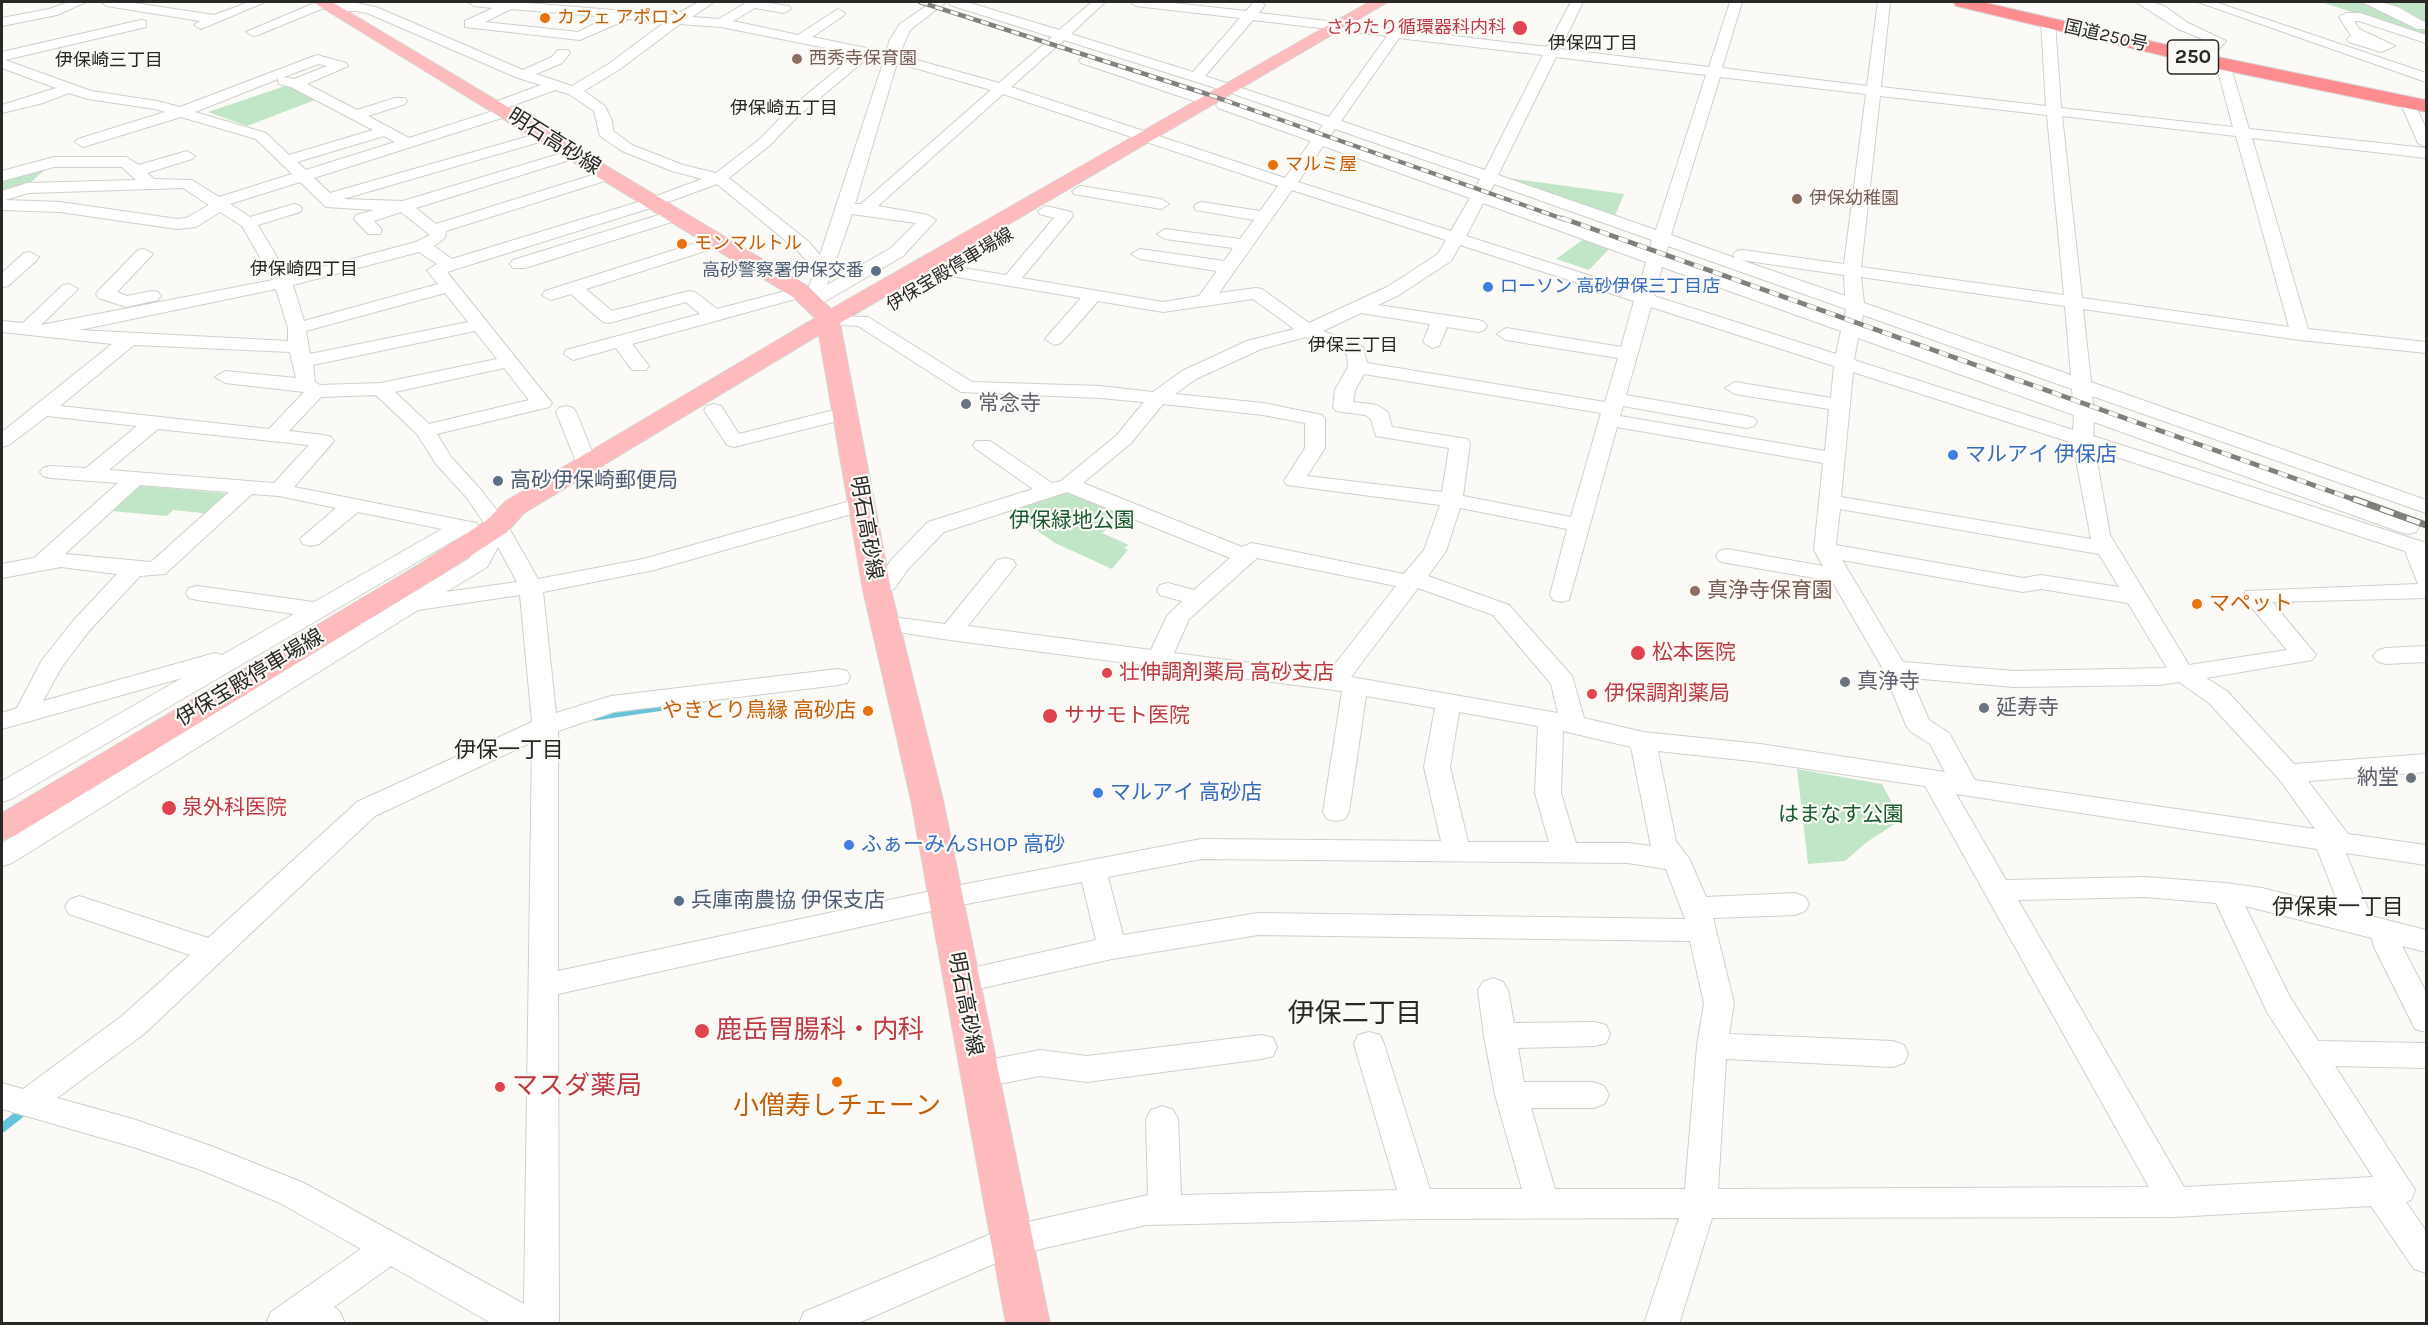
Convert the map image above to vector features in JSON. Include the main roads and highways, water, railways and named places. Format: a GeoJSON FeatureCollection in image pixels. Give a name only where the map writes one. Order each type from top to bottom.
{"type":"FeatureCollection","features":[{"type":"Feature","properties":{"kind":"highway","name":"国道250号"},"geometry":{"type":"LineString","coordinates":[[1962,2],[2223,64],[2427,106]]}},
{"type":"Feature","properties":{"kind":"highway","name":"国道250号"},"geometry":{"type":"LineString","coordinates":[[2009,2],[2208,52],[2427,98]]}},
{"type":"Feature","properties":{"kind":"main road","name":"伊保宝殿停車場線"},"geometry":{"type":"LineString","coordinates":[[2,828],[497,526],[515,507],[587,465],[819,313],[1153,140],[1346,26],[1380,2]]}},
{"type":"Feature","properties":{"kind":"main road","name":"伊保宝殿停車場線"},"geometry":{"type":"LineString","coordinates":[[1346,26],[1399,2]]}},
{"type":"Feature","properties":{"kind":"main road","name":"明石高砂線"},"geometry":{"type":"LineString","coordinates":[[326,4],[718,241],[819,313],[846,413],[877,590],[927,800],[1010,1241],[1028,1323]]}},
{"type":"Feature","properties":{"kind":"main road","name":"伊保宝殿停車場線"},"geometry":{"type":"LineString","coordinates":[[862,321],[951,271],[1080,191],[1153,140]]}},
{"type":"Feature","properties":{"kind":"main road","name":"伊保宝殿停車場線"},"geometry":{"type":"LineString","coordinates":[[497,526],[527,523],[714,410],[819,313]]}},
{"type":"Feature","properties":{"kind":"waterway"},"geometry":{"type":"LineString","coordinates":[[595,717],[670,706]]}},
{"type":"Feature","properties":{"kind":"waterway"},"geometry":{"type":"LineString","coordinates":[[2,1128],[25,1110]]}},
{"type":"Feature","properties":{"kind":"railway"},"geometry":{"type":"LineString","coordinates":[[920,2],[1207,94],[1566,220]]}},
{"type":"Feature","properties":{"kind":"railway"},"geometry":{"type":"LineString","coordinates":[[1562,218],[2358,501]]}},
{"type":"Feature","properties":{"kind":"railway"},"geometry":{"type":"LineString","coordinates":[[2354,499],[2426,525]]}},
{"type":"Feature","properties":{"kind":"place","name":"カフェ アポロン"},"geometry":{"type":"Point","coordinates":[545,18]}},
{"type":"Feature","properties":{"kind":"place","name":"さわたり循環器科内科"},"geometry":{"type":"Point","coordinates":[1520,28]}},
{"type":"Feature","properties":{"kind":"place","name":"西秀寺保育園"},"geometry":{"type":"Point","coordinates":[797,59]}},
{"type":"Feature","properties":{"kind":"place","name":"マルミ屋"},"geometry":{"type":"Point","coordinates":[1273,165]}},
{"type":"Feature","properties":{"kind":"place","name":"伊保幼稚園"},"geometry":{"type":"Point","coordinates":[1797,199]}},
{"type":"Feature","properties":{"kind":"place","name":"モンマルトル"},"geometry":{"type":"Point","coordinates":[682,244]}},
{"type":"Feature","properties":{"kind":"place","name":"高砂警察署伊保交番"},"geometry":{"type":"Point","coordinates":[876,271]}},
{"type":"Feature","properties":{"kind":"place","name":"ローソン 高砂伊保三丁目店"},"geometry":{"type":"Point","coordinates":[1488,287]}},
{"type":"Feature","properties":{"kind":"place","name":"常念寺"},"geometry":{"type":"Point","coordinates":[966,404]}},
{"type":"Feature","properties":{"kind":"place","name":"マルアイ 伊保店"},"geometry":{"type":"Point","coordinates":[1953,455]}},
{"type":"Feature","properties":{"kind":"place","name":"高砂伊保崎郵便局"},"geometry":{"type":"Point","coordinates":[498,481]}},
{"type":"Feature","properties":{"kind":"place","name":"真浄寺保育園"},"geometry":{"type":"Point","coordinates":[1695,591]}},
{"type":"Feature","properties":{"kind":"place","name":"マペット"},"geometry":{"type":"Point","coordinates":[2197,604]}},
{"type":"Feature","properties":{"kind":"place","name":"松本医院"},"geometry":{"type":"Point","coordinates":[1638,653]}},
{"type":"Feature","properties":{"kind":"place","name":"壮伸調剤薬局 高砂支店"},"geometry":{"type":"Point","coordinates":[1107,673]}},
{"type":"Feature","properties":{"kind":"place","name":"真浄寺"},"geometry":{"type":"Point","coordinates":[1845,682]}},
{"type":"Feature","properties":{"kind":"place","name":"伊保調剤薬局"},"geometry":{"type":"Point","coordinates":[1592,694]}},
{"type":"Feature","properties":{"kind":"place","name":"延寿寺"},"geometry":{"type":"Point","coordinates":[1984,708]}},
{"type":"Feature","properties":{"kind":"place","name":"やきとり鳥縁 高砂店"},"geometry":{"type":"Point","coordinates":[868,711]}},
{"type":"Feature","properties":{"kind":"place","name":"ササモト医院"},"geometry":{"type":"Point","coordinates":[1050,716]}},
{"type":"Feature","properties":{"kind":"place","name":"納堂"},"geometry":{"type":"Point","coordinates":[2411,778]}},
{"type":"Feature","properties":{"kind":"place","name":"マルアイ 高砂店"},"geometry":{"type":"Point","coordinates":[1098,793]}},
{"type":"Feature","properties":{"kind":"place","name":"泉外科医院"},"geometry":{"type":"Point","coordinates":[169,808]}},
{"type":"Feature","properties":{"kind":"place","name":"ふぁーみんSHOP 高砂"},"geometry":{"type":"Point","coordinates":[849,845]}},
{"type":"Feature","properties":{"kind":"place","name":"兵庫南農協 伊保支店"},"geometry":{"type":"Point","coordinates":[679,901]}},
{"type":"Feature","properties":{"kind":"place","name":"鹿岳胃腸科・内科"},"geometry":{"type":"Point","coordinates":[702,1031]}},
{"type":"Feature","properties":{"kind":"place","name":"小僧寿しチェーン"},"geometry":{"type":"Point","coordinates":[837,1082]}},
{"type":"Feature","properties":{"kind":"place","name":"マスダ薬局"},"geometry":{"type":"Point","coordinates":[500,1087]}},
{"type":"Feature","properties":{"kind":"district","name":"伊保四丁目"},"geometry":{"type":"Point","coordinates":[1593,44]}},
{"type":"Feature","properties":{"kind":"district","name":"伊保崎三丁目"},"geometry":{"type":"Point","coordinates":[109,61]}},
{"type":"Feature","properties":{"kind":"district","name":"伊保崎五丁目"},"geometry":{"type":"Point","coordinates":[784,109]}},
{"type":"Feature","properties":{"kind":"district","name":"伊保崎四丁目"},"geometry":{"type":"Point","coordinates":[304,270]}},
{"type":"Feature","properties":{"kind":"district","name":"伊保三丁目"},"geometry":{"type":"Point","coordinates":[1353,346]}},
{"type":"Feature","properties":{"kind":"district","name":"伊保一丁目"},"geometry":{"type":"Point","coordinates":[509,751]}},
{"type":"Feature","properties":{"kind":"district","name":"伊保東一丁目"},"geometry":{"type":"Point","coordinates":[2338,908]}},
{"type":"Feature","properties":{"kind":"district","name":"伊保二丁目"},"geometry":{"type":"Point","coordinates":[1355,1014]}},
{"type":"Feature","properties":{"kind":"park label","name":"伊保緑地公園"},"geometry":{"type":"Point","coordinates":[1072,521]}},
{"type":"Feature","properties":{"kind":"park label","name":"はまなす公園"},"geometry":{"type":"Point","coordinates":[1841,815]}}]}
